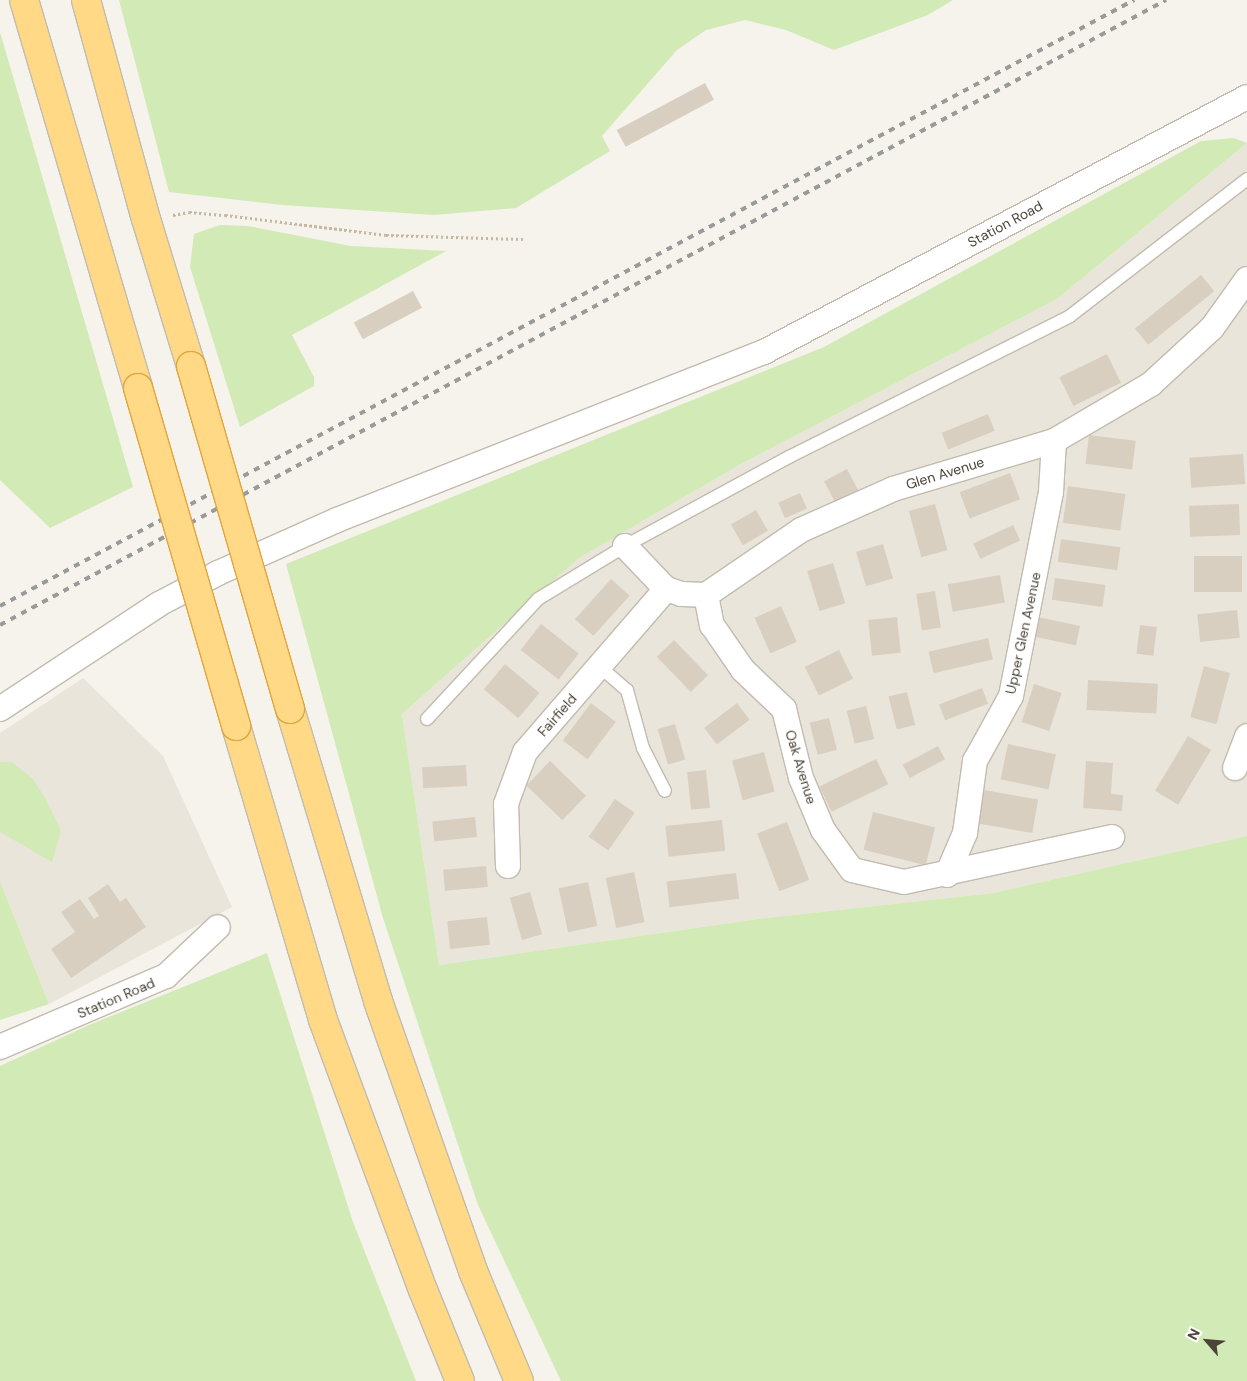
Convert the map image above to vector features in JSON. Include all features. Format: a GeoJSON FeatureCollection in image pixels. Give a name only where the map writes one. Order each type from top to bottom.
{"type":"FeatureCollection","features":[{"type":"Feature","properties":{"kind":"highway"},"geometry":{"type":"LineString","coordinates":[[27,10],[323,1020],[423,1290],[460,1381]]}},
{"type":"Feature","properties":{"kind":"highway"},"geometry":{"type":"LineString","coordinates":[[89,12],[146,219],[378,1002],[473,1271],[519,1381]]}},
{"type":"Feature","properties":{"kind":"street","name":"Station Road"},"geometry":{"type":"LineString","coordinates":[[0,709],[159,604],[218,573],[346,516],[764,352],[1247,97]]}},
{"type":"Feature","properties":{"kind":"street","name":"Glen Avenue"},"geometry":{"type":"LineString","coordinates":[[706,595],[801,530],[894,489],[1054,441],[1151,384],[1180,360],[1212,328],[1247,279]]}},
{"type":"Feature","properties":{"kind":"street","name":"Upper Glen Avenue"},"geometry":{"type":"LineString","coordinates":[[947,874],[965,834],[975,761],[1011,696],[1051,492],[1054,441]]}},
{"type":"Feature","properties":{"kind":"street"},"geometry":{"type":"LineString","coordinates":[[625,546],[666,589],[681,594],[706,595]]}},
{"type":"Feature","properties":{"kind":"street","name":"Fairfield"},"geometry":{"type":"LineString","coordinates":[[508,866],[506,804],[525,752],[666,589]]}},
{"type":"Feature","properties":{"kind":"street","name":"Oak Avenue"},"geometry":{"type":"LineString","coordinates":[[706,595],[712,625],[743,670],[784,709],[801,778],[823,830],[852,870],[904,882],[1112,837]]}},
{"type":"Feature","properties":{"kind":"street"},"geometry":{"type":"LineString","coordinates":[[1235,768],[1247,736]]}},
{"type":"Feature","properties":{"kind":"street","name":"Station Road"},"geometry":{"type":"LineString","coordinates":[[0,1047],[166,976],[218,927]]}},
{"type":"Feature","properties":{"kind":"lane"},"geometry":{"type":"LineString","coordinates":[[426,719],[538,599],[625,546],[789,457],[1070,316],[1247,179]]}},
{"type":"Feature","properties":{"kind":"lane"},"geometry":{"type":"LineString","coordinates":[[599,666],[627,690],[643,748],[665,791]]}},
{"type":"Feature","properties":{"kind":"path"},"geometry":{"type":"LineString","coordinates":[[146,219],[189,212],[296,222],[386,235],[523,239]]}},
{"type":"Feature","properties":{"kind":"shaded area"},"geometry":{"type":"Polygon","coordinates":[[[1247,143],[1247,836],[993,893],[758,919],[439,965],[402,714],[579,558],[741,464],[1057,299],[1247,143]]]}},
{"type":"Feature","properties":{"kind":"shaded area"},"geometry":{"type":"Polygon","coordinates":[[[83,678],[163,756],[232,907],[49,1004],[0,881],[0,733],[83,678]]]}},
{"type":"Feature","properties":{"kind":"green space"},"geometry":{"type":"Polygon","coordinates":[[[119,0],[953,0],[928,15],[834,50],[786,30],[745,20],[706,30],[677,50],[602,136],[610,151],[516,208],[434,215],[282,205],[169,192],[119,0]]]}},
{"type":"Feature","properties":{"kind":"green space"},"geometry":{"type":"Polygon","coordinates":[[[0,32],[133,487],[50,528],[0,480],[0,32]]]}},
{"type":"Feature","properties":{"kind":"green space"},"geometry":{"type":"Polygon","coordinates":[[[1234,138],[1247,143],[1057,299],[741,464],[579,558],[402,714],[439,965],[758,919],[993,893],[1247,836],[1247,1381],[561,1381],[478,1205],[383,918],[286,564],[824,347],[1201,141],[1234,138]]]}},
{"type":"Feature","properties":{"kind":"green space"},"geometry":{"type":"Polygon","coordinates":[[[220,225],[248,226],[351,246],[446,251],[292,335],[314,377],[314,386],[240,427],[190,267],[194,234],[220,225]]]}},
{"type":"Feature","properties":{"kind":"green space"},"geometry":{"type":"Polygon","coordinates":[[[0,762],[12,762],[33,779],[45,798],[61,831],[52,862],[0,832],[0,762]]]}},
{"type":"Feature","properties":{"kind":"green space"},"geometry":{"type":"Polygon","coordinates":[[[0,881],[49,1004],[0,1020],[0,881]]]}},
{"type":"Feature","properties":{"kind":"green space"},"geometry":{"type":"Polygon","coordinates":[[[267,953],[353,1222],[416,1381],[0,1381],[0,1066],[89,1025],[267,953]]]}},
{"type":"Feature","properties":{"kind":"building"},"geometry":{"type":"Polygon","coordinates":[[[705,83],[714,100],[626,147],[617,130],[705,83]]]}},
{"type":"Feature","properties":{"kind":"building"},"geometry":{"type":"Polygon","coordinates":[[[1201,275],[1214,291],[1148,345],[1135,328],[1201,275]]]}},
{"type":"Feature","properties":{"kind":"building"},"geometry":{"type":"Polygon","coordinates":[[[413,291],[422,308],[363,339],[354,322],[413,291]]]}},
{"type":"Feature","properties":{"kind":"building"},"geometry":{"type":"Polygon","coordinates":[[[1107,354],[1121,383],[1073,406],[1059,377],[1107,354]]]}},
{"type":"Feature","properties":{"kind":"building"},"geometry":{"type":"Polygon","coordinates":[[[988,414],[995,431],[948,449],[942,433],[988,414]]]}},
{"type":"Feature","properties":{"kind":"building"},"geometry":{"type":"Polygon","coordinates":[[[1089,435],[1136,441],[1132,470],[1085,464],[1089,435]]]}},
{"type":"Feature","properties":{"kind":"building"},"geometry":{"type":"Polygon","coordinates":[[[1243,454],[1245,484],[1191,488],[1189,458],[1243,454]]]}},
{"type":"Feature","properties":{"kind":"building"},"geometry":{"type":"Polygon","coordinates":[[[847,469],[858,490],[835,502],[824,481],[847,469]]]}},
{"type":"Feature","properties":{"kind":"building"},"geometry":{"type":"Polygon","coordinates":[[[1010,473],[1020,499],[970,518],[960,492],[1010,473]]]}},
{"type":"Feature","properties":{"kind":"building"},"geometry":{"type":"Polygon","coordinates":[[[1068,486],[1125,494],[1120,531],[1063,523],[1068,486]]]}},
{"type":"Feature","properties":{"kind":"building"},"geometry":{"type":"Polygon","coordinates":[[[800,493],[807,509],[785,518],[778,503],[800,493]]]}},
{"type":"Feature","properties":{"kind":"building"},"geometry":{"type":"Polygon","coordinates":[[[935,504],[947,550],[921,557],[909,511],[935,504]]]}},
{"type":"Feature","properties":{"kind":"building"},"geometry":{"type":"Polygon","coordinates":[[[1239,504],[1240,535],[1190,537],[1189,506],[1239,504]]]}},
{"type":"Feature","properties":{"kind":"building"},"geometry":{"type":"Polygon","coordinates":[[[756,510],[768,531],[743,545],[731,524],[756,510]]]}},
{"type":"Feature","properties":{"kind":"building"},"geometry":{"type":"Polygon","coordinates":[[[1013,525],[1020,540],[980,559],[973,544],[1013,525]]]}},
{"type":"Feature","properties":{"kind":"building"},"geometry":{"type":"Polygon","coordinates":[[[1061,539],[1120,547],[1117,570],[1058,562],[1061,539]]]}},
{"type":"Feature","properties":{"kind":"building"},"geometry":{"type":"Polygon","coordinates":[[[883,544],[893,579],[866,586],[856,552],[883,544]]]}},
{"type":"Feature","properties":{"kind":"building"},"geometry":{"type":"Polygon","coordinates":[[[1194,556],[1242,556],[1242,592],[1194,592],[1194,556]]]}},
{"type":"Feature","properties":{"kind":"building"},"geometry":{"type":"Polygon","coordinates":[[[833,563],[845,603],[819,611],[807,571],[833,563]]]}},
{"type":"Feature","properties":{"kind":"building"},"geometry":{"type":"Polygon","coordinates":[[[1000,575],[1005,603],[953,612],[948,584],[1000,575]]]}},
{"type":"Feature","properties":{"kind":"building"},"geometry":{"type":"Polygon","coordinates":[[[1055,578],[1106,585],[1102,607],[1052,600],[1055,578]]]}},
{"type":"Feature","properties":{"kind":"building"},"geometry":{"type":"Polygon","coordinates":[[[611,579],[630,596],[593,636],[575,619],[611,579]]]}},
{"type":"Feature","properties":{"kind":"building"},"geometry":{"type":"Polygon","coordinates":[[[935,591],[941,628],[922,631],[916,594],[935,591]]]}},
{"type":"Feature","properties":{"kind":"building"},"geometry":{"type":"Polygon","coordinates":[[[781,606],[797,642],[770,653],[755,618],[781,606]]]}},
{"type":"Feature","properties":{"kind":"building"},"geometry":{"type":"Polygon","coordinates":[[[1237,610],[1240,638],[1200,642],[1197,614],[1237,610]]]}},
{"type":"Feature","properties":{"kind":"building"},"geometry":{"type":"Polygon","coordinates":[[[897,617],[901,653],[872,656],[868,620],[897,617]]]}},
{"type":"Feature","properties":{"kind":"building"},"geometry":{"type":"Polygon","coordinates":[[[1038,617],[1080,626],[1076,646],[1034,637],[1038,617]]]}},
{"type":"Feature","properties":{"kind":"building"},"geometry":{"type":"Polygon","coordinates":[[[541,624],[579,654],[559,680],[521,650],[541,624]]]}},
{"type":"Feature","properties":{"kind":"building"},"geometry":{"type":"Polygon","coordinates":[[[1140,625],[1157,627],[1153,656],[1136,654],[1140,625]]]}},
{"type":"Feature","properties":{"kind":"building"},"geometry":{"type":"Polygon","coordinates":[[[988,638],[993,659],[934,673],[929,652],[988,638]]]}},
{"type":"Feature","properties":{"kind":"building"},"geometry":{"type":"Polygon","coordinates":[[[674,640],[708,675],[691,692],[657,657],[674,640]]]}},
{"type":"Feature","properties":{"kind":"building"},"geometry":{"type":"Polygon","coordinates":[[[839,650],[853,679],[819,695],[805,667],[839,650]]]}},
{"type":"Feature","properties":{"kind":"building"},"geometry":{"type":"Polygon","coordinates":[[[505,664],[539,693],[518,718],[484,689],[505,664]]]}},
{"type":"Feature","properties":{"kind":"building"},"geometry":{"type":"Polygon","coordinates":[[[1204,666],[1230,673],[1216,724],[1190,717],[1204,666]]]}},
{"type":"Feature","properties":{"kind":"building"},"geometry":{"type":"Polygon","coordinates":[[[1088,680],[1158,684],[1156,714],[1086,710],[1088,680]]]}},
{"type":"Feature","properties":{"kind":"building"},"geometry":{"type":"Polygon","coordinates":[[[1034,684],[1062,693],[1049,731],[1022,722],[1034,684]]]}},
{"type":"Feature","properties":{"kind":"building"},"geometry":{"type":"Polygon","coordinates":[[[982,688],[988,704],[945,720],[939,704],[982,688]]]}},
{"type":"Feature","properties":{"kind":"building"},"geometry":{"type":"Polygon","coordinates":[[[907,692],[915,725],[897,730],[889,697],[907,692]]]}},
{"type":"Feature","properties":{"kind":"building"},"geometry":{"type":"Polygon","coordinates":[[[591,703],[616,722],[587,759],[563,741],[591,703]]]}},
{"type":"Feature","properties":{"kind":"building"},"geometry":{"type":"Polygon","coordinates":[[[737,703],[750,720],[717,744],[704,728],[737,703]]]}},
{"type":"Feature","properties":{"kind":"building"},"geometry":{"type":"Polygon","coordinates":[[[866,706],[874,739],[855,744],[847,711],[866,706]]]}},
{"type":"Feature","properties":{"kind":"building"},"geometry":{"type":"Polygon","coordinates":[[[829,718],[837,750],[818,755],[810,723],[829,718]]]}},
{"type":"Feature","properties":{"kind":"building"},"geometry":{"type":"Polygon","coordinates":[[[675,724],[685,760],[668,765],[658,729],[675,724]]]}},
{"type":"Feature","properties":{"kind":"building"},"geometry":{"type":"Polygon","coordinates":[[[1188,736],[1211,750],[1178,805],[1155,791],[1188,736]]]}},
{"type":"Feature","properties":{"kind":"building"},"geometry":{"type":"Polygon","coordinates":[[[1008,744],[1056,754],[1048,789],[1001,779],[1008,744]]]}},
{"type":"Feature","properties":{"kind":"building"},"geometry":{"type":"Polygon","coordinates":[[[938,746],[945,759],[910,778],[903,765],[938,746]]]}},
{"type":"Feature","properties":{"kind":"building"},"geometry":{"type":"Polygon","coordinates":[[[764,752],[775,792],[743,800],[732,761],[764,752]]]}},
{"type":"Feature","properties":{"kind":"building"},"geometry":{"type":"Polygon","coordinates":[[[876,759],[888,784],[832,812],[819,787],[876,759]]]}},
{"type":"Feature","properties":{"kind":"building"},"geometry":{"type":"Polygon","coordinates":[[[550,761],[586,796],[562,820],[526,785],[550,761]]]}},
{"type":"Feature","properties":{"kind":"building"},"geometry":{"type":"Polygon","coordinates":[[[1086,761],[1113,763],[1111,794],[1123,795],[1122,811],[1083,808],[1086,761]]]}},
{"type":"Feature","properties":{"kind":"building"},"geometry":{"type":"Polygon","coordinates":[[[466,765],[467,786],[423,788],[422,767],[466,765]]]}},
{"type":"Feature","properties":{"kind":"building"},"geometry":{"type":"Polygon","coordinates":[[[706,770],[710,808],[691,810],[687,772],[706,770]]]}},
{"type":"Feature","properties":{"kind":"building"},"geometry":{"type":"Polygon","coordinates":[[[984,790],[1038,800],[1032,833],[978,823],[984,790]]]}},
{"type":"Feature","properties":{"kind":"building"},"geometry":{"type":"Polygon","coordinates":[[[615,799],[635,813],[608,850],[589,837],[615,799]]]}},
{"type":"Feature","properties":{"kind":"building"},"geometry":{"type":"Polygon","coordinates":[[[873,812],[935,827],[926,865],[864,850],[873,812]]]}},
{"type":"Feature","properties":{"kind":"building"},"geometry":{"type":"Polygon","coordinates":[[[475,817],[477,837],[434,841],[432,821],[475,817]]]}},
{"type":"Feature","properties":{"kind":"building"},"geometry":{"type":"Polygon","coordinates":[[[722,820],[725,851],[669,857],[665,826],[722,820]]]}},
{"type":"Feature","properties":{"kind":"building"},"geometry":{"type":"Polygon","coordinates":[[[787,822],[809,880],[779,891],[757,833],[787,822]]]}},
{"type":"Feature","properties":{"kind":"building"},"geometry":{"type":"Polygon","coordinates":[[[486,866],[488,887],[445,891],[443,870],[486,866]]]}},
{"type":"Feature","properties":{"kind":"building"},"geometry":{"type":"Polygon","coordinates":[[[634,872],[645,922],[616,928],[606,878],[634,872]]]}},
{"type":"Feature","properties":{"kind":"building"},"geometry":{"type":"Polygon","coordinates":[[[736,873],[739,899],[670,907],[667,882],[736,873]]]}},
{"type":"Feature","properties":{"kind":"building"},"geometry":{"type":"Polygon","coordinates":[[[588,882],[597,926],[568,932],[559,888],[588,882]]]}},
{"type":"Feature","properties":{"kind":"building"},"geometry":{"type":"Polygon","coordinates":[[[108,884],[120,902],[126,898],[146,927],[71,978],[51,949],[75,932],[61,912],[80,899],[94,919],[99,916],[88,898],[108,884]]]}},
{"type":"Feature","properties":{"kind":"building"},"geometry":{"type":"Polygon","coordinates":[[[530,892],[542,934],[522,940],[510,898],[530,892]]]}},
{"type":"Feature","properties":{"kind":"building"},"geometry":{"type":"Polygon","coordinates":[[[487,917],[490,945],[450,949],[447,921],[487,917]]]}},
{"type":"Feature","properties":{"kind":"railway"},"geometry":{"type":"LineString","coordinates":[[0,606],[1134,0]]}},
{"type":"Feature","properties":{"kind":"railway"},"geometry":{"type":"LineString","coordinates":[[0,625],[1166,0]]}}]}
